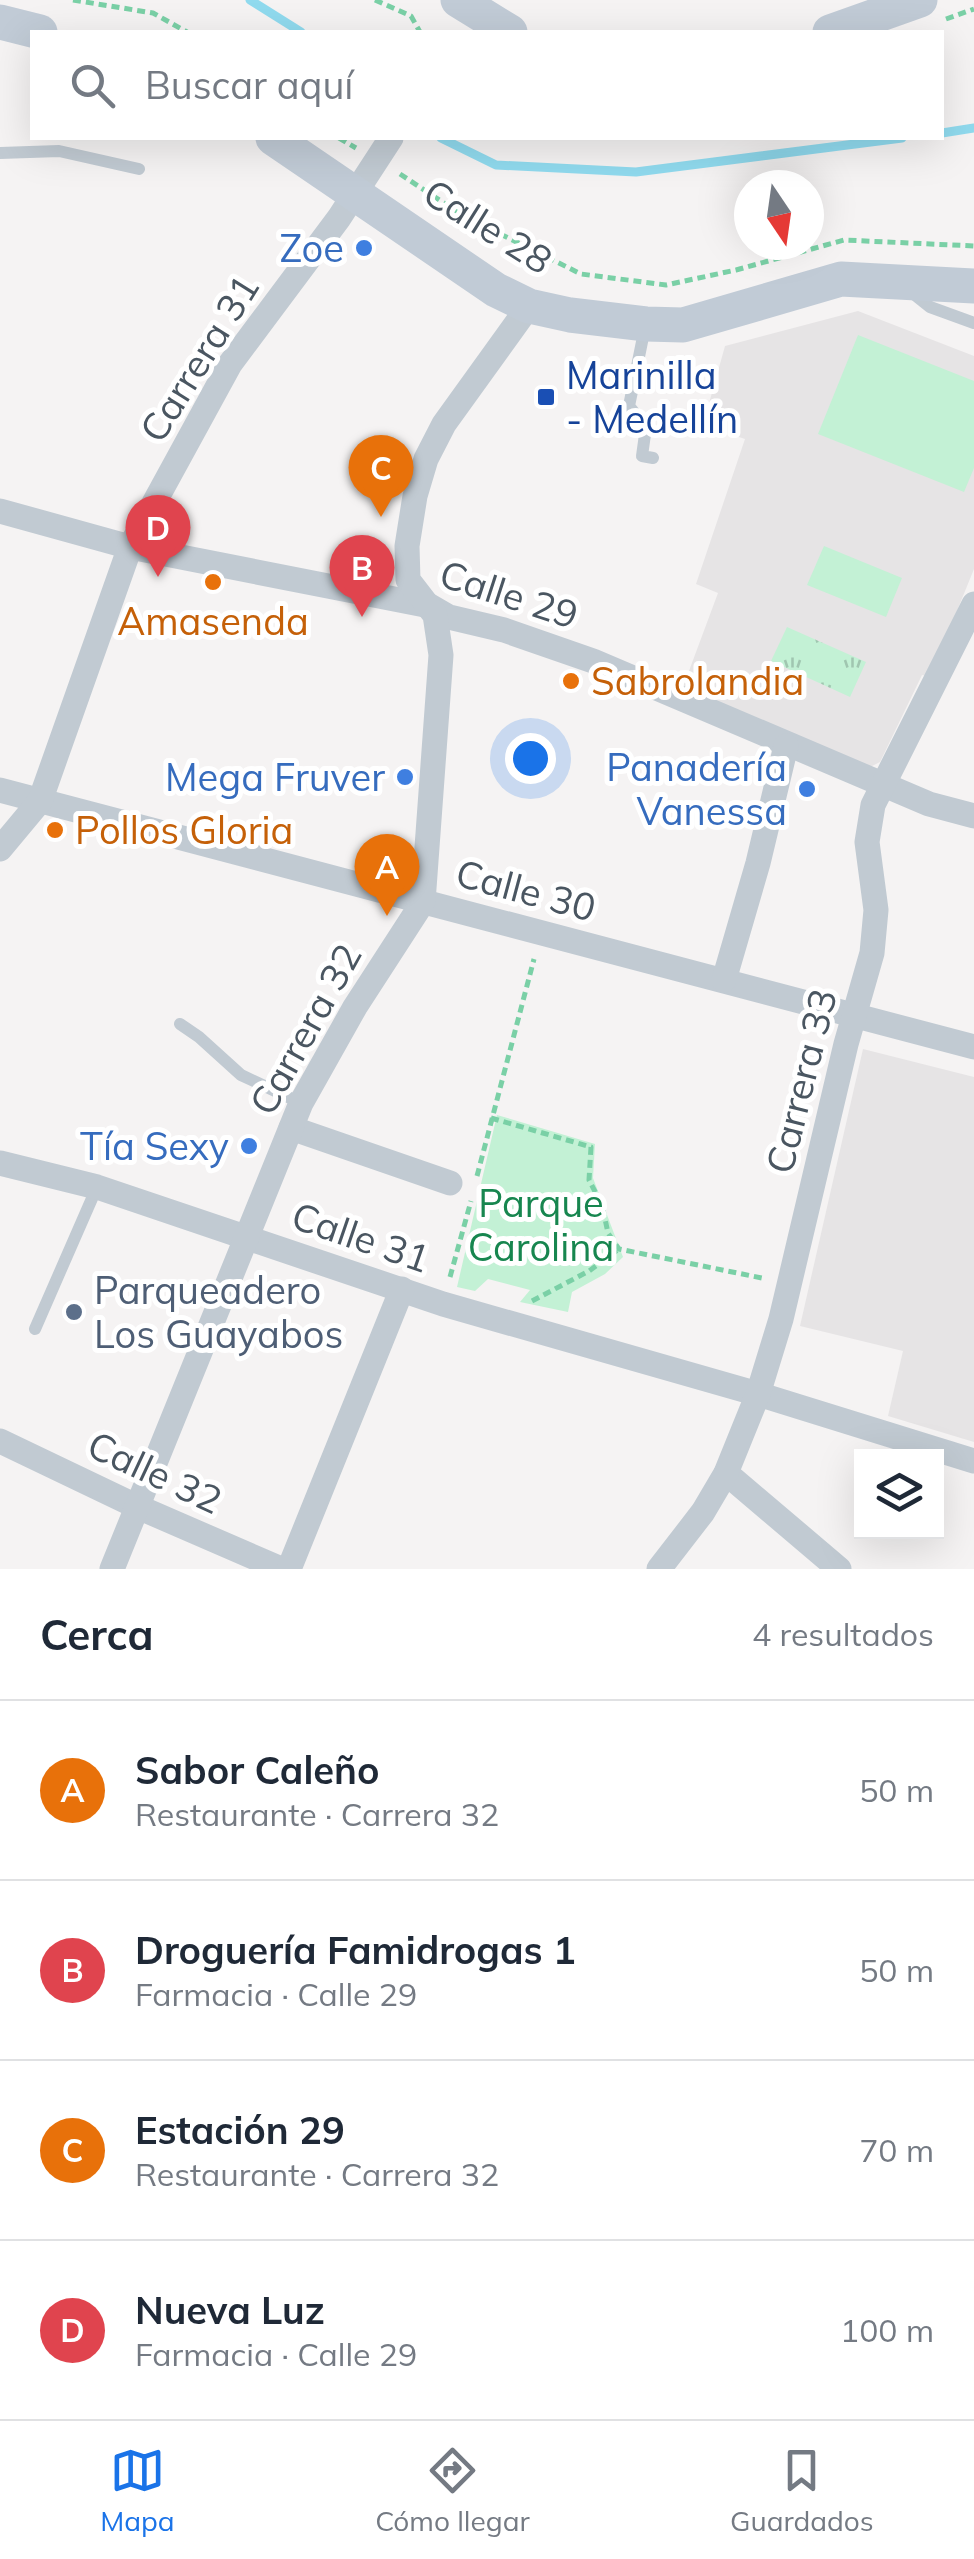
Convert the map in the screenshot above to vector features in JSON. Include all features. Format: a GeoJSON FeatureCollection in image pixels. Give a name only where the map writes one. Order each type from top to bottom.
{"type":"FeatureCollection","features":[{"type":"Feature","properties":{"kind":"main road"},"geometry":{"type":"LineString","coordinates":[[836,30],[920,0]]}},
{"type":"Feature","properties":{"kind":"main road"},"geometry":{"type":"LineString","coordinates":[[468,11],[506,30]]}},
{"type":"Feature","properties":{"kind":"main road"},"geometry":{"type":"LineString","coordinates":[[0,22],[32,30]]}},
{"type":"Feature","properties":{"kind":"main road","name":"Calle 28"},"geometry":{"type":"LineString","coordinates":[[275,140],[496,290],[529,306],[578,317],[683,324],[841,279],[974,286]]}},
{"type":"Feature","properties":{"kind":"street","name":"Carrera 31"},"geometry":{"type":"LineString","coordinates":[[0,849],[40,801],[130,547],[230,364],[354,194],[388,154]]}},
{"type":"Feature","properties":{"kind":"street","name":"Carrera 32"},"geometry":{"type":"LineString","coordinates":[[112,1569],[301,1103],[354,1007],[423,902],[441,669],[438,628],[430,606],[408,580],[407,546],[415,496],[426,459],[444,424],[529,306]]}},
{"type":"Feature","properties":{"kind":"street","name":"Calle 29"},"geometry":{"type":"LineString","coordinates":[[0,511],[130,547],[430,606],[449,617],[504,630],[593,661],[786,746],[929,804],[974,816]]}},
{"type":"Feature","properties":{"kind":"street","name":"Carrera 33"},"geometry":{"type":"LineString","coordinates":[[659,1569],[703,1512],[726,1473],[758,1394],[790,1283],[872,952],[876,910],[867,842],[873,805],[974,604]]}},
{"type":"Feature","properties":{"kind":"street"},"geometry":{"type":"LineString","coordinates":[[724,980],[786,746]]}},
{"type":"Feature","properties":{"kind":"street","name":"Calle 30"},"geometry":{"type":"LineString","coordinates":[[0,790],[974,1047]]}},
{"type":"Feature","properties":{"kind":"street"},"geometry":{"type":"LineString","coordinates":[[290,1128],[450,1183]]}},
{"type":"Feature","properties":{"kind":"street","name":"Calle 31"},"geometry":{"type":"LineString","coordinates":[[0,1162],[96,1188],[443,1304],[758,1394],[974,1461]]}},
{"type":"Feature","properties":{"kind":"street"},"geometry":{"type":"LineString","coordinates":[[289,1569],[402,1289]]}},
{"type":"Feature","properties":{"kind":"street","name":"Calle 32"},"geometry":{"type":"LineString","coordinates":[[0,1441],[281,1569]]}},
{"type":"Feature","properties":{"kind":"street"},"geometry":{"type":"LineString","coordinates":[[726,1473],[839,1569]]}},
{"type":"Feature","properties":{"kind":"lane"},"geometry":{"type":"LineString","coordinates":[[0,153],[61,144],[139,169]]}},
{"type":"Feature","properties":{"kind":"lane"},"geometry":{"type":"LineString","coordinates":[[899,282],[930,307],[974,323]]}},
{"type":"Feature","properties":{"kind":"lane"},"geometry":{"type":"LineString","coordinates":[[646,324],[629,406],[646,427],[642,456],[653,458]]}},
{"type":"Feature","properties":{"kind":"lane"},"geometry":{"type":"LineString","coordinates":[[180,1024],[241,1075],[301,1103]]}},
{"type":"Feature","properties":{"kind":"lane"},"geometry":{"type":"LineString","coordinates":[[35,1330],[96,1188]]}},
{"type":"Feature","properties":{"kind":"path"},"geometry":{"type":"LineString","coordinates":[[72,0],[153,13],[183,30]]}},
{"type":"Feature","properties":{"kind":"path"},"geometry":{"type":"LineString","coordinates":[[375,0],[411,16],[419,30]]}},
{"type":"Feature","properties":{"kind":"path"},"geometry":{"type":"LineString","coordinates":[[388,154],[462,214],[581,274],[666,285],[844,240],[974,246]]}},
{"type":"Feature","properties":{"kind":"path"},"geometry":{"type":"LineString","coordinates":[[443,1304],[542,932]]}},
{"type":"Feature","properties":{"kind":"path"},"geometry":{"type":"LineString","coordinates":[[491,1118],[591,1147],[589,1180],[602,1205],[608,1232],[619,1249],[790,1283]]}},
{"type":"Feature","properties":{"kind":"path"},"geometry":{"type":"LineString","coordinates":[[523,1305],[589,1271],[619,1249]]}},
{"type":"Feature","properties":{"kind":"shaded area"},"geometry":{"type":"Polygon","coordinates":[[[858,311],[974,356],[974,569],[930,677],[922,675],[880,762],[866,769],[683,687],[718,593],[696,584],[745,439],[703,425],[725,346],[858,311]]]}},
{"type":"Feature","properties":{"kind":"shaded area"},"geometry":{"type":"Polygon","coordinates":[[[863,1049],[974,1077],[974,1442],[888,1416],[903,1351],[800,1326],[863,1049]]]}},
{"type":"Feature","properties":{"kind":"green space"},"geometry":{"type":"Polygon","coordinates":[[[858,335],[974,381],[974,468],[964,492],[818,434],[858,335]]]}},
{"type":"Feature","properties":{"kind":"green space"},"geometry":{"type":"Polygon","coordinates":[[[824,546],[902,578],[886,617],[807,585],[824,546]]]}},
{"type":"Feature","properties":{"kind":"green space"},"geometry":{"type":"Polygon","coordinates":[[[787,627],[866,662],[850,697],[771,661],[787,627]]]}},
{"type":"Feature","properties":{"kind":"green space","name":"Parque Carolina"},"geometry":{"type":"Polygon","coordinates":[[[497,1115],[595,1144],[593,1178],[623,1257],[605,1274],[572,1292],[568,1312],[520,1302],[530,1290],[488,1279],[475,1291],[457,1287],[497,1115]]]}},
{"type":"Feature","properties":{"kind":"waterway"},"geometry":{"type":"LineString","coordinates":[[250,0],[298,30]]}},
{"type":"Feature","properties":{"kind":"waterway"},"geometry":{"type":"LineString","coordinates":[[944,133],[974,128]]}},
{"type":"Feature","properties":{"kind":"waterway"},"geometry":{"type":"LineString","coordinates":[[445,140],[496,165],[636,172],[886,140]]}},
{"type":"Feature","properties":{"kind":"place","name":"Zoe"},"geometry":{"type":"Point","coordinates":[364,248]}},
{"type":"Feature","properties":{"kind":"place","name":"Marinilla - Medellín"},"geometry":{"type":"Point","coordinates":[546,397]}},
{"type":"Feature","properties":{"kind":"place","name":"Estación 29"},"geometry":{"type":"Point","coordinates":[381,517]}},
{"type":"Feature","properties":{"kind":"place","name":"Nueva Luz"},"geometry":{"type":"Point","coordinates":[158,577]}},
{"type":"Feature","properties":{"kind":"place","name":"Amasenda"},"geometry":{"type":"Point","coordinates":[213,582]}},
{"type":"Feature","properties":{"kind":"place","name":"Droguería Famidrogas 1"},"geometry":{"type":"Point","coordinates":[362,617]}},
{"type":"Feature","properties":{"kind":"place","name":"Sabrolandia"},"geometry":{"type":"Point","coordinates":[571,681]}},
{"type":"Feature","properties":{"kind":"place","name":"Mega Fruver"},"geometry":{"type":"Point","coordinates":[405,777]}},
{"type":"Feature","properties":{"kind":"place","name":"Panadería Vanessa"},"geometry":{"type":"Point","coordinates":[807,789]}},
{"type":"Feature","properties":{"kind":"place","name":"Pollos Gloria"},"geometry":{"type":"Point","coordinates":[55,830]}},
{"type":"Feature","properties":{"kind":"place","name":"Sabor Caleño"},"geometry":{"type":"Point","coordinates":[387,916]}},
{"type":"Feature","properties":{"kind":"place","name":"Tía Sexy"},"geometry":{"type":"Point","coordinates":[249,1146]}},
{"type":"Feature","properties":{"kind":"place","name":"Parqueadero Los Guayabos"},"geometry":{"type":"Point","coordinates":[74,1312]}}]}
